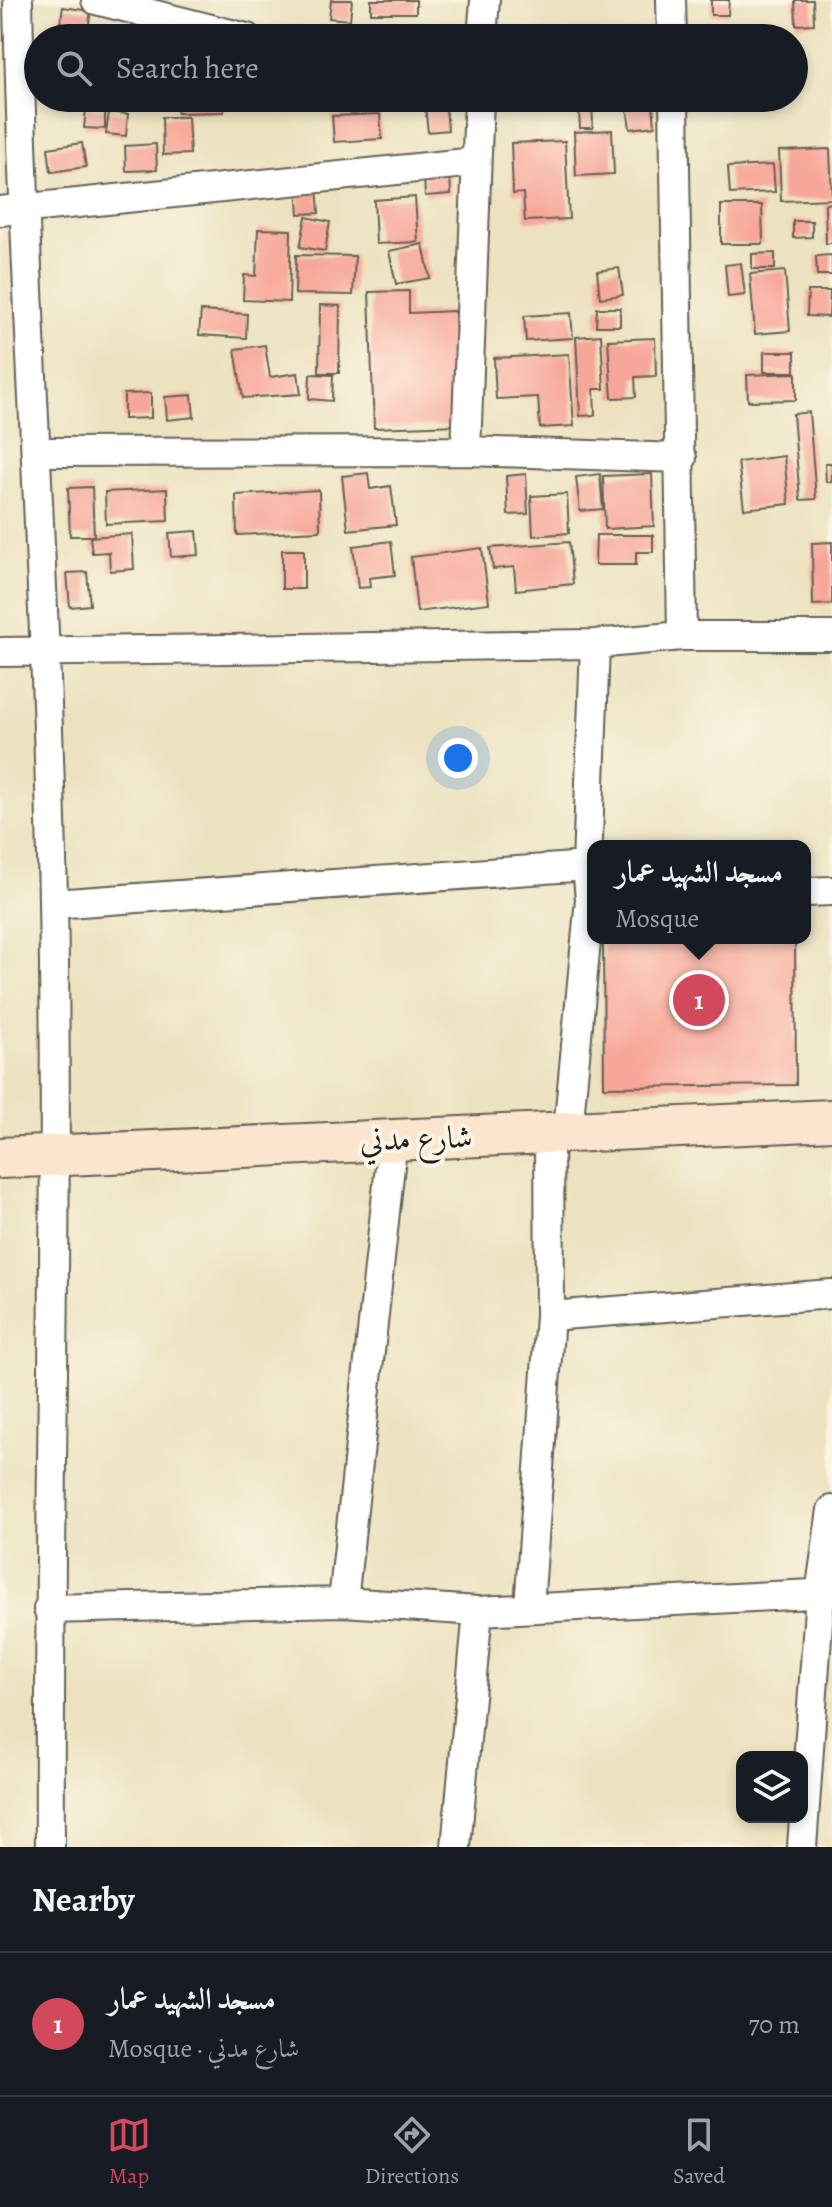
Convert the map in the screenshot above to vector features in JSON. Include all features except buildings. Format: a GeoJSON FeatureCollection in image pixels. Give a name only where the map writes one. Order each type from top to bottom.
{"type":"FeatureCollection","features":[{"type":"Feature","properties":{"kind":"street"},"geometry":{"type":"LineString","coordinates":[[18,0],[11,211],[38,452],[53,904],[54,1155],[48,1609],[50,1847]]}},
{"type":"Feature","properties":{"kind":"street"},"geometry":{"type":"LineString","coordinates":[[96,0],[191,24]]}},
{"type":"Feature","properties":{"kind":"street"},"geometry":{"type":"LineString","coordinates":[[483,24],[485,0]]}},
{"type":"Feature","properties":{"kind":"street"},"geometry":{"type":"LineString","coordinates":[[671,0],[672,24]]}},
{"type":"Feature","properties":{"kind":"street"},"geometry":{"type":"LineString","coordinates":[[466,451],[478,112]]}},
{"type":"Feature","properties":{"kind":"street"},"geometry":{"type":"LineString","coordinates":[[674,112],[682,458],[682,636]]}},
{"type":"Feature","properties":{"kind":"street"},"geometry":{"type":"LineString","coordinates":[[11,211],[475,162]]}},
{"type":"Feature","properties":{"kind":"street"},"geometry":{"type":"LineString","coordinates":[[38,452],[466,451],[682,458]]}},
{"type":"Feature","properties":{"kind":"street"},"geometry":{"type":"LineString","coordinates":[[0,652],[595,644],[682,636],[832,636]]}},
{"type":"Feature","properties":{"kind":"street"},"geometry":{"type":"LineString","coordinates":[[588,840],[595,644]]}},
{"type":"Feature","properties":{"kind":"street"},"geometry":{"type":"LineString","coordinates":[[53,904],[587,866]]}},
{"type":"Feature","properties":{"kind":"street"},"geometry":{"type":"LineString","coordinates":[[811,892],[832,891]]}},
{"type":"Feature","properties":{"kind":"street"},"geometry":{"type":"LineString","coordinates":[[529,1607],[550,1316],[559,1131],[587,934]]}},
{"type":"Feature","properties":{"kind":"street","name":"شارع مدني"},"geometry":{"type":"LineString","coordinates":[[0,1158],[832,1120]]}},
{"type":"Feature","properties":{"kind":"street"},"geometry":{"type":"LineString","coordinates":[[343,1602],[393,1138]]}},
{"type":"Feature","properties":{"kind":"street"},"geometry":{"type":"LineString","coordinates":[[550,1316],[832,1294]]}},
{"type":"Feature","properties":{"kind":"street"},"geometry":{"type":"LineString","coordinates":[[802,1847],[832,1510]]}},
{"type":"Feature","properties":{"kind":"street"},"geometry":{"type":"LineString","coordinates":[[48,1609],[343,1602],[478,1611],[826,1594]]}},
{"type":"Feature","properties":{"kind":"street"},"geometry":{"type":"LineString","coordinates":[[456,1847],[478,1611]]}},
{"type":"Feature","properties":{"kind":"place","name":"مسجد الشهيد عمار"},"geometry":{"type":"Point","coordinates":[699,1000]}}]}
